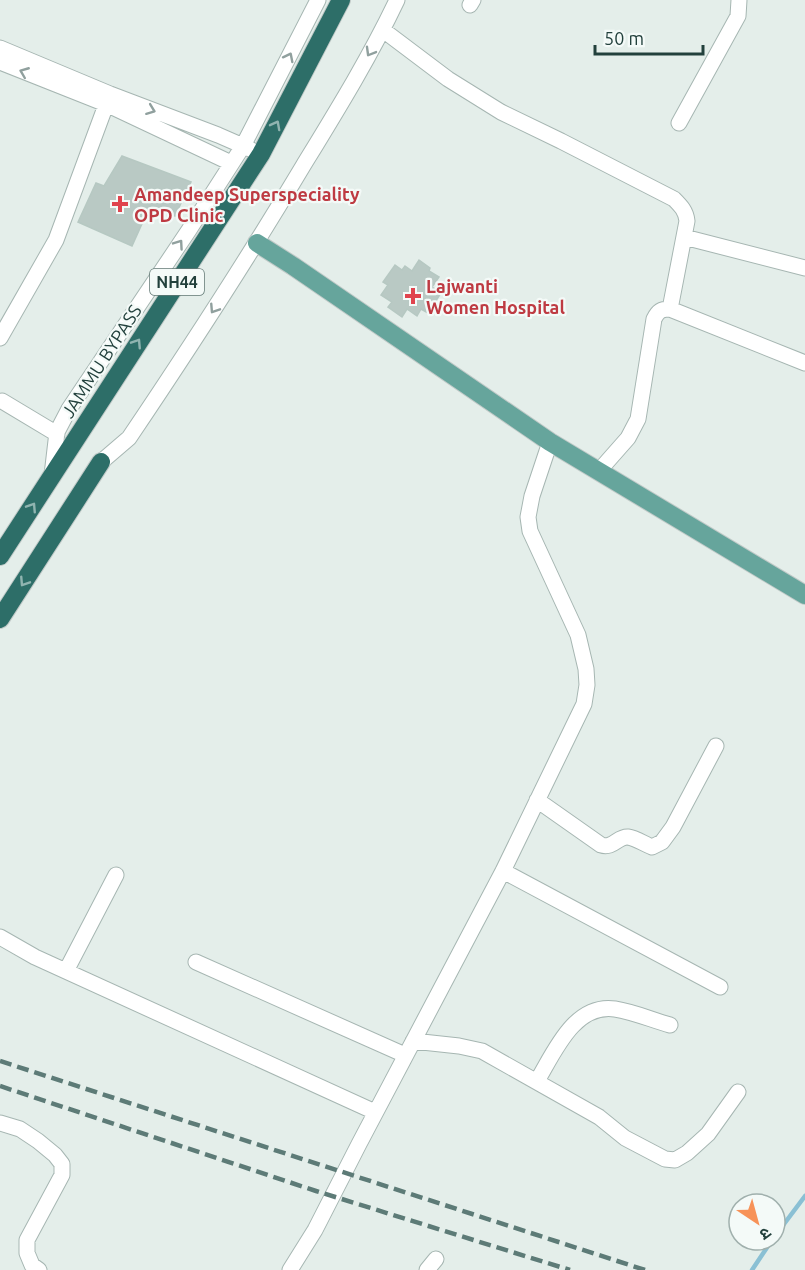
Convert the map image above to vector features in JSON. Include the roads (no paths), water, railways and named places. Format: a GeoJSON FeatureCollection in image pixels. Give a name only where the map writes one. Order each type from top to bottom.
{"type":"FeatureCollection","features":[{"type":"Feature","properties":{"kind":"highway","name":"JAMMU BYPASS"},"geometry":{"type":"LineString","coordinates":[[0,556],[261,154],[341,0]]}},
{"type":"Feature","properties":{"kind":"highway"},"geometry":{"type":"LineString","coordinates":[[0,619],[101,462]]}},
{"type":"Feature","properties":{"kind":"main road"},"geometry":{"type":"LineString","coordinates":[[257,243],[550,442],[805,595]]}},
{"type":"Feature","properties":{"kind":"street"},"geometry":{"type":"LineString","coordinates":[[51,476],[57,434],[69,409],[243,146],[318,0]]}},
{"type":"Feature","properties":{"kind":"street"},"geometry":{"type":"LineString","coordinates":[[101,462],[129,438],[257,243],[383,30],[397,0]]}},
{"type":"Feature","properties":{"kind":"street"},"geometry":{"type":"LineString","coordinates":[[678,123],[738,16],[738,0]]}},
{"type":"Feature","properties":{"kind":"street"},"geometry":{"type":"LineString","coordinates":[[383,30],[448,80],[501,112],[674,199],[682,207],[687,221],[670,309]]}},
{"type":"Feature","properties":{"kind":"street"},"geometry":{"type":"LineString","coordinates":[[0,48],[108,99],[231,164]]}},
{"type":"Feature","properties":{"kind":"street"},"geometry":{"type":"LineString","coordinates":[[0,62],[218,135],[261,154]]}},
{"type":"Feature","properties":{"kind":"street"},"geometry":{"type":"LineString","coordinates":[[0,338],[56,240],[108,99]]}},
{"type":"Feature","properties":{"kind":"street"},"geometry":{"type":"LineString","coordinates":[[684,237],[805,267]]}},
{"type":"Feature","properties":{"kind":"street"},"geometry":{"type":"LineString","coordinates":[[598,472],[628,438],[638,419],[657,312],[670,309],[805,363]]}},
{"type":"Feature","properties":{"kind":"street"},"geometry":{"type":"LineString","coordinates":[[2,401],[57,434]]}},
{"type":"Feature","properties":{"kind":"street"},"geometry":{"type":"LineString","coordinates":[[290,1270],[315,1230],[502,871],[584,704],[587,685],[586,669],[578,635],[530,531],[528,517],[532,496],[550,442]]}},
{"type":"Feature","properties":{"kind":"street"},"geometry":{"type":"LineString","coordinates":[[537,800],[601,845],[609,846],[626,837],[651,847],[657,846],[673,827],[716,746]]}},
{"type":"Feature","properties":{"kind":"street"},"geometry":{"type":"LineString","coordinates":[[502,871],[720,987]]}},
{"type":"Feature","properties":{"kind":"street"},"geometry":{"type":"LineString","coordinates":[[66,971],[116,875]]}},
{"type":"Feature","properties":{"kind":"street"},"geometry":{"type":"LineString","coordinates":[[0,937],[35,957],[375,1112]]}},
{"type":"Feature","properties":{"kind":"street"},"geometry":{"type":"LineString","coordinates":[[196,962],[405,1055]]}},
{"type":"Feature","properties":{"kind":"street"},"geometry":{"type":"LineString","coordinates":[[537,1081],[578,1019],[590,1012],[614,1009],[670,1025]]}},
{"type":"Feature","properties":{"kind":"street"},"geometry":{"type":"LineString","coordinates":[[413,1041],[482,1051],[599,1117],[625,1138],[665,1159],[675,1160],[687,1153],[708,1134],[738,1092]]}},
{"type":"Feature","properties":{"kind":"street"},"geometry":{"type":"LineString","coordinates":[[0,1122],[28,1134],[55,1155],[62,1164],[62,1174],[27,1240],[27,1253],[32,1265],[39,1270]]}},
{"type":"Feature","properties":{"kind":"waterway"},"geometry":{"type":"LineString","coordinates":[[787,1220],[805,1196]]}},
{"type":"Feature","properties":{"kind":"waterway"},"geometry":{"type":"LineString","coordinates":[[752,1270],[764,1252]]}},
{"type":"Feature","properties":{"kind":"railway"},"geometry":{"type":"LineString","coordinates":[[0,1061],[645,1270]]}},
{"type":"Feature","properties":{"kind":"railway"},"geometry":{"type":"LineString","coordinates":[[0,1086],[316,1191],[570,1270]]}},
{"type":"Feature","properties":{"kind":"place","name":"Amandeep Superspeciality OPD Clinic"},"geometry":{"type":"Point","coordinates":[120,204]}},
{"type":"Feature","properties":{"kind":"place","name":"Lajwanti Women Hospital"},"geometry":{"type":"Point","coordinates":[413,296]}}]}
